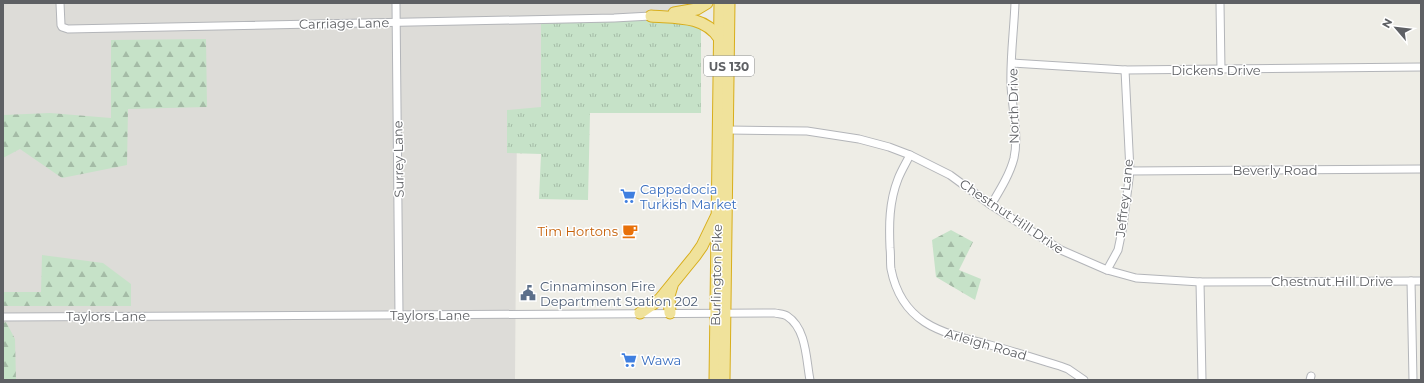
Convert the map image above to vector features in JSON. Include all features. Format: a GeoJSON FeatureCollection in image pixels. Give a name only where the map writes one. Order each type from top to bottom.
{"type":"FeatureCollection","features":[{"type":"Feature","properties":{"kind":"highway"},"geometry":{"type":"LineString","coordinates":[[651,16],[693,10],[701,8],[707,3]]}},
{"type":"Feature","properties":{"kind":"highway","name":"Burlington Pike"},"geometry":{"type":"LineString","coordinates":[[720,3],[717,215],[724,380]]}},
{"type":"Feature","properties":{"kind":"highway","name":"Burlington Pike"},"geometry":{"type":"LineString","coordinates":[[715,380],[720,313],[728,130],[729,3]]}},
{"type":"Feature","properties":{"kind":"highway"},"geometry":{"type":"LineString","coordinates":[[651,16],[694,20],[710,28],[719,38]]}},
{"type":"Feature","properties":{"kind":"highway"},"geometry":{"type":"LineString","coordinates":[[640,313],[660,299],[673,283],[702,246],[717,215]]}},
{"type":"Feature","properties":{"kind":"highway"},"geometry":{"type":"LineString","coordinates":[[670,313],[669,296],[673,283]]}},
{"type":"Feature","properties":{"kind":"street","name":"Carriage Lane"},"geometry":{"type":"LineString","coordinates":[[60,3],[61,25],[65,28],[631,18],[651,16]]}},
{"type":"Feature","properties":{"kind":"street","name":"Surrey Lane"},"geometry":{"type":"LineString","coordinates":[[396,3],[399,315]]}},
{"type":"Feature","properties":{"kind":"street","name":"North Drive"},"geometry":{"type":"LineString","coordinates":[[992,204],[1003,184],[1014,157],[1016,126],[1012,100],[1012,63],[1015,3]]}},
{"type":"Feature","properties":{"kind":"street"},"geometry":{"type":"LineString","coordinates":[[1220,3],[1221,70]]}},
{"type":"Feature","properties":{"kind":"street","name":"Dickens Drive"},"geometry":{"type":"LineString","coordinates":[[1012,63],[1125,70],[1421,67]]}},
{"type":"Feature","properties":{"kind":"street","name":"Jeffrey Lane"},"geometry":{"type":"LineString","coordinates":[[1107,270],[1118,250],[1123,226],[1130,171],[1125,70]]}},
{"type":"Feature","properties":{"kind":"street","name":"Chestnut Hill Drive"},"geometry":{"type":"LineString","coordinates":[[728,130],[807,131],[859,139],[889,147],[910,155],[950,175],[1061,250],[1107,270],[1136,278],[1200,282],[1421,281]]}},
{"type":"Feature","properties":{"kind":"street","name":"Arleigh Road"},"geometry":{"type":"LineString","coordinates":[[910,155],[898,179],[893,195],[889,222],[891,269],[900,297],[906,305],[922,320],[940,331],[959,338],[991,345],[1060,366],[1068,369],[1084,380]]}},
{"type":"Feature","properties":{"kind":"street","name":"Beverly Road"},"geometry":{"type":"LineString","coordinates":[[1130,171],[1421,169]]}},
{"type":"Feature","properties":{"kind":"street"},"geometry":{"type":"LineString","coordinates":[[1411,281],[1413,380]]}},
{"type":"Feature","properties":{"kind":"street"},"geometry":{"type":"LineString","coordinates":[[1200,282],[1202,380]]}},
{"type":"Feature","properties":{"kind":"street","name":"Taylors Lane"},"geometry":{"type":"LineString","coordinates":[[3,317],[775,313],[786,316],[795,323],[802,336],[810,380]]}},
{"type":"Feature","properties":{"kind":"shaded area"},"geometry":{"type":"Polygon","coordinates":[[[3,3],[706,3],[542,117],[517,121],[515,380],[3,380],[3,3]]]}},
{"type":"Feature","properties":{"kind":"green space"},"geometry":{"type":"Polygon","coordinates":[[[701,16],[701,113],[590,113],[588,200],[539,199],[541,154],[507,153],[507,110],[541,107],[541,17],[701,16]]]}},
{"type":"Feature","properties":{"kind":"green space"},"geometry":{"type":"Polygon","coordinates":[[[206,39],[207,107],[128,109],[127,165],[62,178],[20,149],[3,158],[3,115],[50,113],[111,118],[111,40],[206,39]]]}},
{"type":"Feature","properties":{"kind":"green space"},"geometry":{"type":"Polygon","coordinates":[[[951,230],[973,242],[959,270],[981,279],[975,300],[936,277],[932,240],[951,230]]]}},
{"type":"Feature","properties":{"kind":"green space"},"geometry":{"type":"Polygon","coordinates":[[[42,255],[103,263],[131,284],[131,306],[3,306],[3,292],[41,292],[42,255]]]}},
{"type":"Feature","properties":{"kind":"green space"},"geometry":{"type":"Polygon","coordinates":[[[6,322],[15,339],[16,380],[3,380],[3,323],[6,322]]]}},
{"type":"Feature","properties":{"kind":"place","name":"Cappadocia Turkish Market"},"geometry":{"type":"Point","coordinates":[628,196]}},
{"type":"Feature","properties":{"kind":"place","name":"Tim Hortons"},"geometry":{"type":"Point","coordinates":[630,231]}},
{"type":"Feature","properties":{"kind":"place","name":"Cinnaminson Fire Department Station 202"},"geometry":{"type":"Point","coordinates":[528,293]}},
{"type":"Feature","properties":{"kind":"place","name":"Wawa"},"geometry":{"type":"Point","coordinates":[629,360]}}]}
